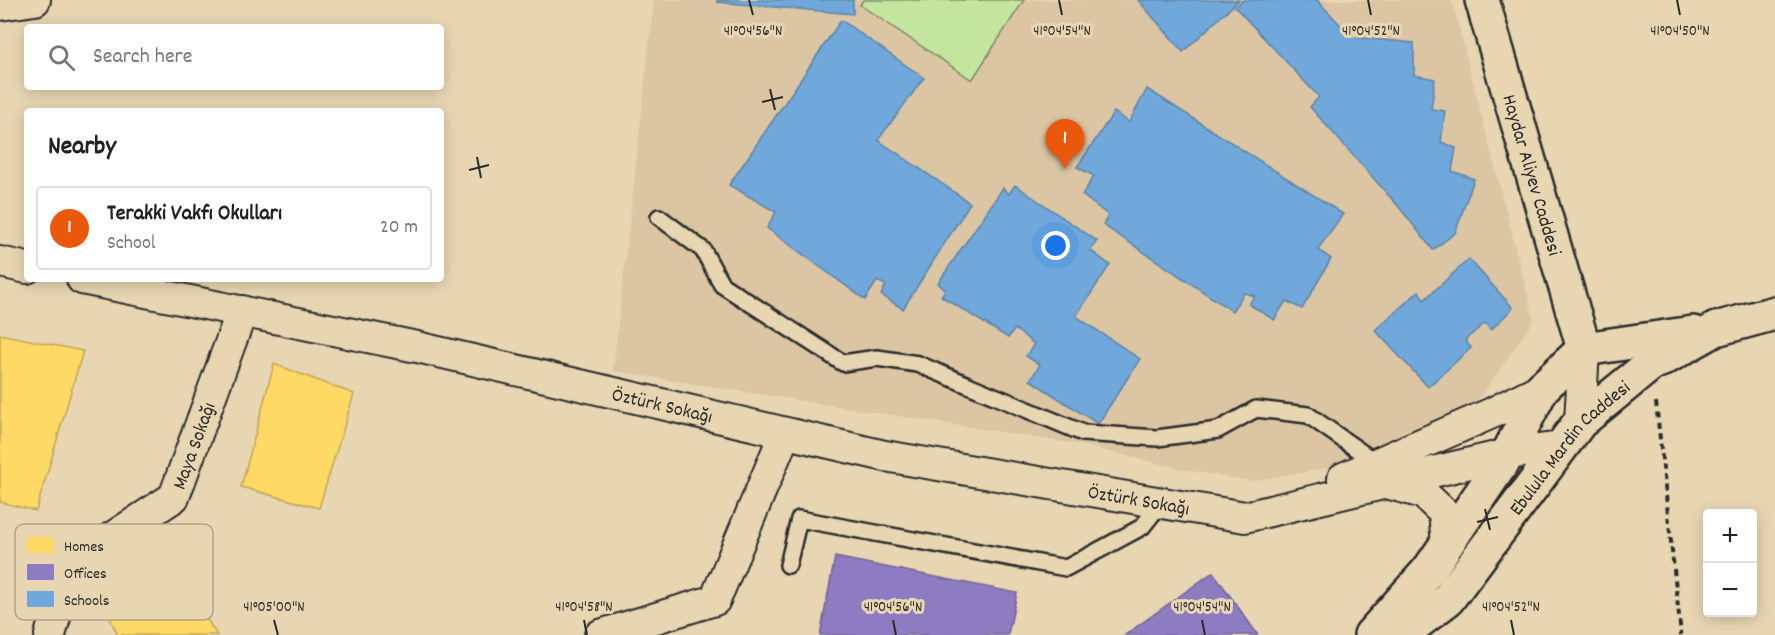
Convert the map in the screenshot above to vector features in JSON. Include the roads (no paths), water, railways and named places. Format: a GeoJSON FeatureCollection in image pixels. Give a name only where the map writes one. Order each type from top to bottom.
{"type":"FeatureCollection","features":[{"type":"Feature","properties":{"kind":"street"},"geometry":{"type":"LineString","coordinates":[[0,5],[35,0]]}},
{"type":"Feature","properties":{"kind":"street","name":"Haydar Aliyev Caddesi"},"geometry":{"type":"LineString","coordinates":[[1482,0],[1584,349]]}},
{"type":"Feature","properties":{"kind":"street"},"geometry":{"type":"LineString","coordinates":[[0,262],[24,267]]}},
{"type":"Feature","properties":{"kind":"street","name":"Öztürk Sokağı"},"geometry":{"type":"LineString","coordinates":[[97,282],[417,347],[885,456],[1245,517],[1382,474],[1508,454],[1571,435]]}},
{"type":"Feature","properties":{"kind":"street","name":"Maya Sokağı"},"geometry":{"type":"LineString","coordinates":[[133,524],[174,497],[242,311]]}},
{"type":"Feature","properties":{"kind":"street","name":"Ebulula Mardin Caddesi"},"geometry":{"type":"LineString","coordinates":[[1401,635],[1448,599],[1571,435],[1652,363],[1716,329],[1775,313]]}},
{"type":"Feature","properties":{"kind":"street"},"geometry":{"type":"LineString","coordinates":[[1371,635],[1429,570],[1508,454],[1542,388],[1584,349],[1716,329]]}},
{"type":"Feature","properties":{"kind":"street"},"geometry":{"type":"LineString","coordinates":[[1571,435],[1584,349]]}},
{"type":"Feature","properties":{"kind":"street","name":"Öztürk Sokağı"},"geometry":{"type":"LineString","coordinates":[[1382,474],[1542,388]]}},
{"type":"Feature","properties":{"kind":"street"},"geometry":{"type":"LineString","coordinates":[[600,635],[715,600],[785,433]]}},
{"type":"Feature","properties":{"kind":"street"},"geometry":{"type":"LineString","coordinates":[[1382,474],[1423,493],[1444,513],[1447,543]]}},
{"type":"Feature","properties":{"kind":"street","name":"Maya Sokağı"},"geometry":{"type":"LineString","coordinates":[[50,635],[54,620]]}},
{"type":"Feature","properties":{"kind":"lane"},"geometry":{"type":"LineString","coordinates":[[659,217],[703,250],[722,285],[843,363],[877,358],[918,364],[1083,433],[1157,438],[1218,430],[1256,409],[1308,415],[1382,474]]}},
{"type":"Feature","properties":{"kind":"lane"},"geometry":{"type":"LineString","coordinates":[[788,566],[799,519],[1066,568],[1142,527],[1161,503]]}},
{"type":"Feature","properties":{"kind":"place","name":"Terakki Vakfı Okulları"},"geometry":{"type":"Point","coordinates":[1065,169]}}]}
